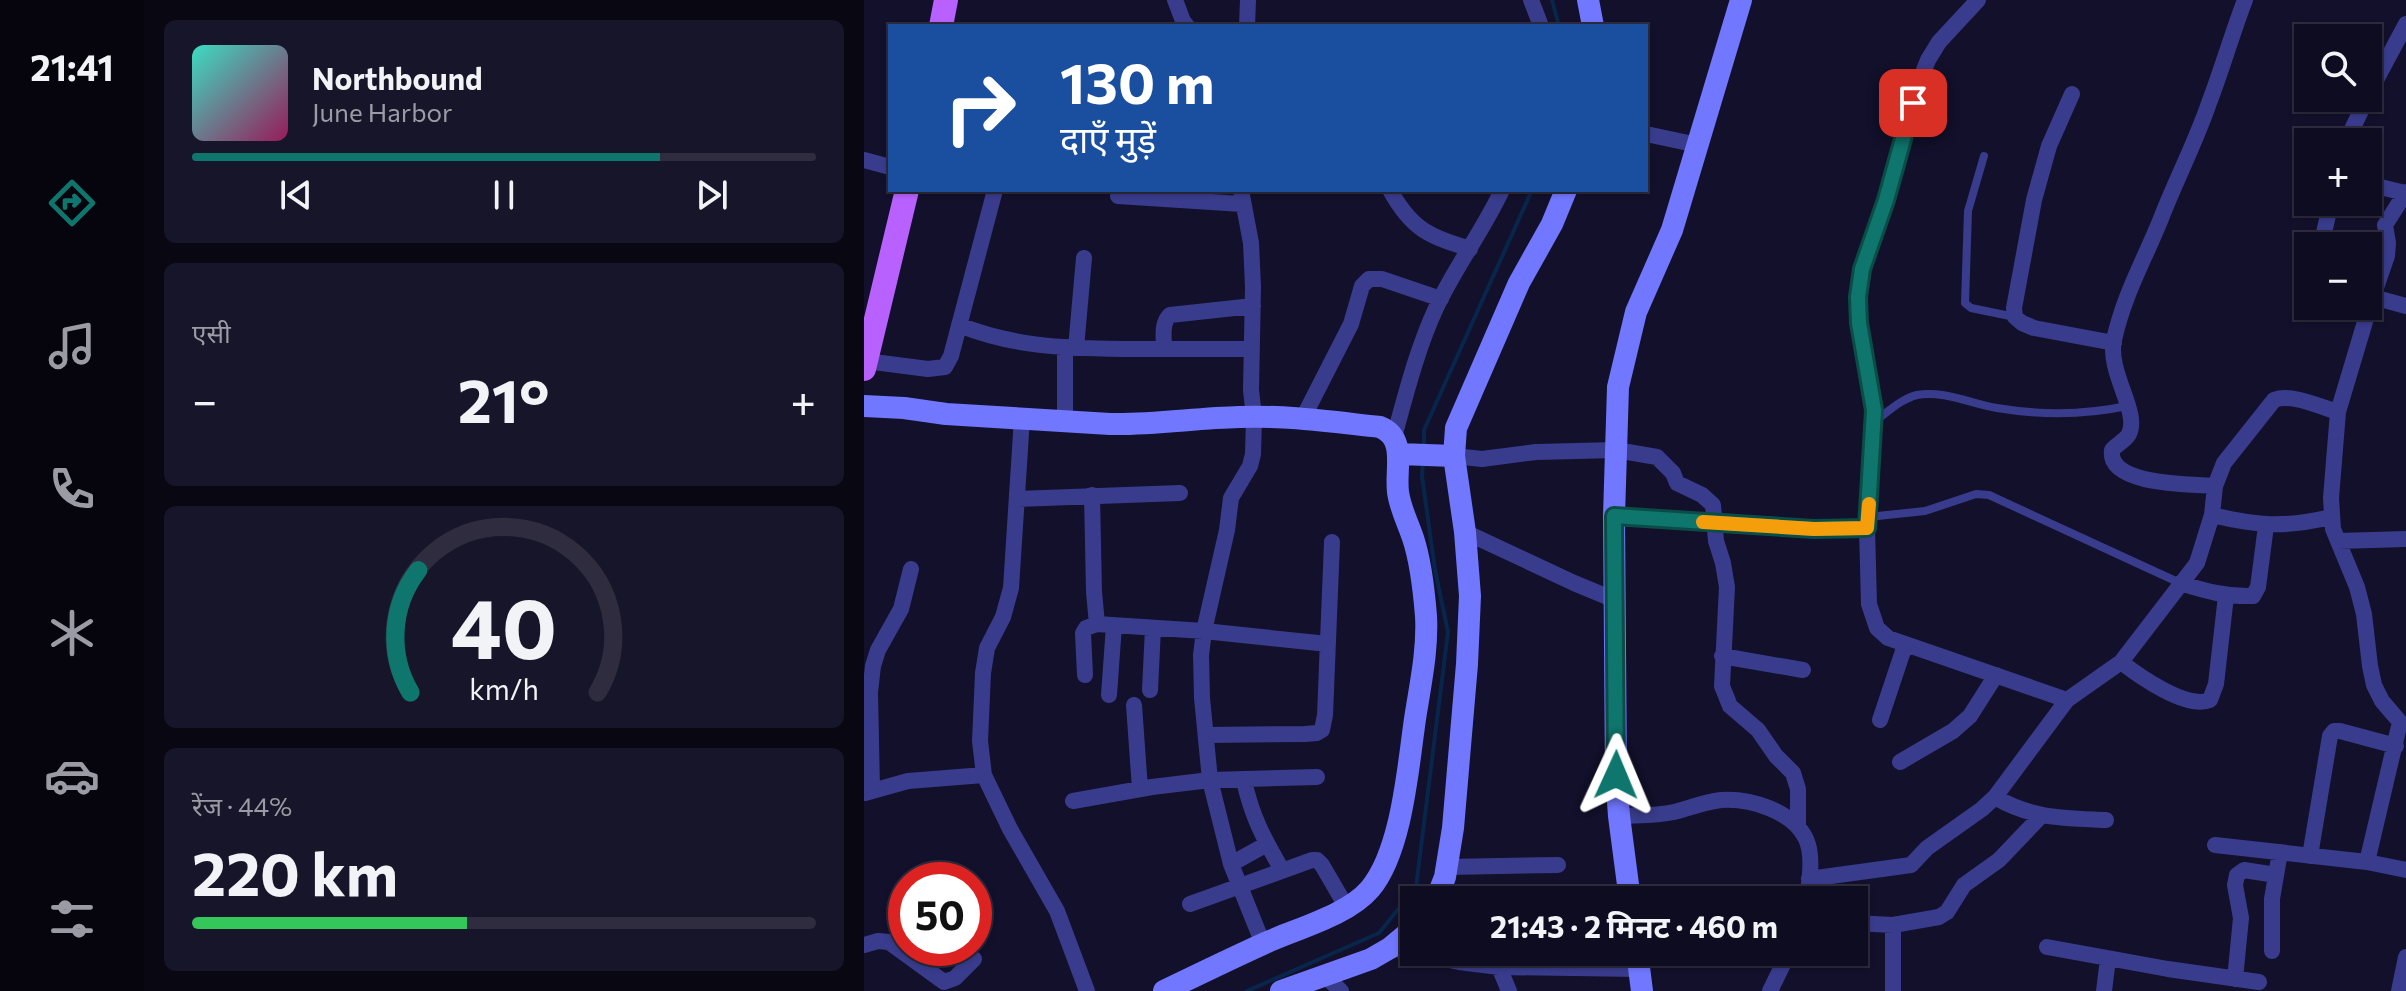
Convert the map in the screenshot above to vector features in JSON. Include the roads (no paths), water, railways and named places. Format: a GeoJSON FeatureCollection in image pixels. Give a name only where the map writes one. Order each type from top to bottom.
{"type":"FeatureCollection","features":[{"type":"Feature","properties":{"kind":"main road"},"geometry":{"type":"LineString","coordinates":[[941,24],[946,0]]}},
{"type":"Feature","properties":{"kind":"main road"},"geometry":{"type":"LineString","coordinates":[[865,364],[871,311],[906,192]]}},
{"type":"Feature","properties":{"kind":"street"},"geometry":{"type":"LineString","coordinates":[[1175,0],[1185,24]]}},
{"type":"Feature","properties":{"kind":"street"},"geometry":{"type":"LineString","coordinates":[[1247,24],[1248,0]]}},
{"type":"Feature","properties":{"kind":"street"},"geometry":{"type":"LineString","coordinates":[[1531,0],[1540,24]]}},
{"type":"Feature","properties":{"kind":"street"},"geometry":{"type":"LineString","coordinates":[[1588,0],[1593,24]]}},
{"type":"Feature","properties":{"kind":"street"},"geometry":{"type":"LineString","coordinates":[[1628,886],[1616,775],[1614,516],[1618,387],[1636,312],[1672,230],[1741,0]]}},
{"type":"Feature","properties":{"kind":"street"},"geometry":{"type":"LineString","coordinates":[[1978,0],[1939,42],[1928,60],[1862,269],[1858,297],[1859,323],[1874,410],[1868,523],[1869,604],[1877,628],[1888,638],[2067,700]]}},
{"type":"Feature","properties":{"kind":"street"},"geometry":{"type":"LineString","coordinates":[[2215,486],[2157,482],[2124,472],[2113,462],[2110,455],[2112,450],[2125,439],[2132,422],[2114,362],[2114,343],[2124,301],[2154,238],[2209,105],[2245,0]]}},
{"type":"Feature","properties":{"kind":"street"},"geometry":{"type":"LineString","coordinates":[[2382,69],[2406,24]]}},
{"type":"Feature","properties":{"kind":"street"},"geometry":{"type":"LineString","coordinates":[[2072,94],[2049,146],[2034,200],[2014,308],[2015,317],[2034,328],[2114,343]]}},
{"type":"Feature","properties":{"kind":"street"},"geometry":{"type":"LineString","coordinates":[[1648,134],[1698,145]]}},
{"type":"Feature","properties":{"kind":"street"},"geometry":{"type":"LineString","coordinates":[[864,160],[888,166]]}},
{"type":"Feature","properties":{"kind":"street"},"geometry":{"type":"LineString","coordinates":[[2382,187],[2405,192],[2385,225],[2387,256],[2382,270]]}},
{"type":"Feature","properties":{"kind":"street"},"geometry":{"type":"LineString","coordinates":[[865,364],[928,369],[945,367],[951,356],[994,192]]}},
{"type":"Feature","properties":{"kind":"street"},"geometry":{"type":"LineString","coordinates":[[1391,192],[1401,210],[1430,236],[1470,249]]}},
{"type":"Feature","properties":{"kind":"street"},"geometry":{"type":"LineString","coordinates":[[1164,991],[1347,908],[1372,887],[1383,868],[1403,804],[1426,619],[1414,540],[1400,504],[1401,448],[1425,332],[1501,192]]}},
{"type":"Feature","properties":{"kind":"street"},"geometry":{"type":"LineString","coordinates":[[1441,886],[1453,828],[1470,596],[1465,532],[1448,456],[1474,384],[1519,283],[1552,224],[1565,192]]}},
{"type":"Feature","properties":{"kind":"street"},"geometry":{"type":"LineString","coordinates":[[1118,196],[1242,197],[1251,243],[1253,454],[1250,466],[1231,498],[1201,655],[1210,780],[1231,864],[1263,944]]}},
{"type":"Feature","properties":{"kind":"street"},"geometry":{"type":"LineString","coordinates":[[1065,422],[1071,348],[1084,258]]}},
{"type":"Feature","properties":{"kind":"street"},"geometry":{"type":"LineString","coordinates":[[1303,418],[1351,324],[1362,286],[1369,279],[1382,279],[1441,299]]}},
{"type":"Feature","properties":{"kind":"street"},"geometry":{"type":"LineString","coordinates":[[2382,303],[2406,306]]}},
{"type":"Feature","properties":{"kind":"street"},"geometry":{"type":"LineString","coordinates":[[1164,349],[1164,326],[1170,315],[1253,306]]}},
{"type":"Feature","properties":{"kind":"street"},"geometry":{"type":"LineString","coordinates":[[2365,320],[2338,412],[2331,517],[2364,614],[2374,685],[2382,701],[2400,722],[2367,862]]}},
{"type":"Feature","properties":{"kind":"street"},"geometry":{"type":"LineString","coordinates":[[959,325],[988,337],[1027,345],[1252,349]]}},
{"type":"Feature","properties":{"kind":"street"},"geometry":{"type":"LineString","coordinates":[[1809,879],[1911,865],[1927,848],[1982,809],[1995,797],[2067,700],[2121,662],[2197,563],[2212,515],[2215,486],[2224,463],[2274,400],[2288,398],[2338,412]]}},
{"type":"Feature","properties":{"kind":"street"},"geometry":{"type":"LineString","coordinates":[[864,406],[1135,425],[1201,418],[1303,418],[1380,427],[1386,429],[1401,448],[1448,456],[1482,459],[1536,452],[1616,450],[1657,457],[1673,473],[1677,483],[1702,495],[1713,505],[1713,523],[1727,587],[1722,686],[1730,706],[1758,730],[1776,756],[1793,773],[1798,826]]}},
{"type":"Feature","properties":{"kind":"street"},"geometry":{"type":"LineString","coordinates":[[1022,418],[1011,588],[1003,617],[987,648],[980,741],[984,775],[1010,829],[1057,911],[1087,991]]}},
{"type":"Feature","properties":{"kind":"street"},"geometry":{"type":"LineString","coordinates":[[1017,499],[1180,493]]}},
{"type":"Feature","properties":{"kind":"street"},"geometry":{"type":"LineString","coordinates":[[1092,495],[1094,592],[1106,625],[1109,695]]}},
{"type":"Feature","properties":{"kind":"street"},"geometry":{"type":"LineString","coordinates":[[2212,515],[2266,526],[2331,517]]}},
{"type":"Feature","properties":{"kind":"street"},"geometry":{"type":"LineString","coordinates":[[1614,516],[1814,529],[1868,523]]}},
{"type":"Feature","properties":{"kind":"street"},"geometry":{"type":"LineString","coordinates":[[2180,583],[2226,596],[2253,596],[2257,592],[2266,526]]}},
{"type":"Feature","properties":{"kind":"street"},"geometry":{"type":"LineString","coordinates":[[1465,532],[1615,600]]}},
{"type":"Feature","properties":{"kind":"street"},"geometry":{"type":"LineString","coordinates":[[2338,541],[2406,539]]}},
{"type":"Feature","properties":{"kind":"street"},"geometry":{"type":"LineString","coordinates":[[1206,735],[1305,734],[1322,730],[1332,542]]}},
{"type":"Feature","properties":{"kind":"street"},"geometry":{"type":"LineString","coordinates":[[911,569],[901,609],[878,650],[873,666],[868,731],[868,792],[908,781],[984,775]]}},
{"type":"Feature","properties":{"kind":"street"},"geometry":{"type":"LineString","coordinates":[[2121,662],[2166,691],[2204,703],[2210,700],[2216,684],[2226,596]]}},
{"type":"Feature","properties":{"kind":"street"},"geometry":{"type":"LineString","coordinates":[[1085,675],[1083,633],[1089,625],[1204,631],[1328,644]]}},
{"type":"Feature","properties":{"kind":"street"},"geometry":{"type":"LineString","coordinates":[[1150,690],[1153,628]]}},
{"type":"Feature","properties":{"kind":"street"},"geometry":{"type":"LineString","coordinates":[[1880,720],[1905,645]]}},
{"type":"Feature","properties":{"kind":"street"},"geometry":{"type":"LineString","coordinates":[[1722,656],[1803,670]]}},
{"type":"Feature","properties":{"kind":"street"},"geometry":{"type":"LineString","coordinates":[[1900,762],[1962,723],[1980,702],[1996,675]]}},
{"type":"Feature","properties":{"kind":"street"},"geometry":{"type":"LineString","coordinates":[[1134,705],[1140,789]]}},
{"type":"Feature","properties":{"kind":"street"},"geometry":{"type":"LineString","coordinates":[[2310,856],[2330,736],[2334,731],[2340,731],[2396,746]]}},
{"type":"Feature","properties":{"kind":"street"},"geometry":{"type":"LineString","coordinates":[[1073,801],[1210,780],[1317,777]]}},
{"type":"Feature","properties":{"kind":"street"},"geometry":{"type":"LineString","coordinates":[[1244,780],[1257,828],[1282,870]]}},
{"type":"Feature","properties":{"kind":"street"},"geometry":{"type":"LineString","coordinates":[[1995,797],[2014,808],[2041,816],[2106,820]]}},
{"type":"Feature","properties":{"kind":"street"},"geometry":{"type":"LineString","coordinates":[[1619,816],[1672,812],[1721,800],[1742,800],[1771,810],[1798,826],[1807,841],[1808,886]]}},
{"type":"Feature","properties":{"kind":"street"},"geometry":{"type":"LineString","coordinates":[[1868,924],[1893,925],[1939,917],[1947,912],[1964,885],[1999,860],[2041,816]]}},
{"type":"Feature","properties":{"kind":"street"},"geometry":{"type":"LineString","coordinates":[[1231,864],[1267,844]]}},
{"type":"Feature","properties":{"kind":"street"},"geometry":{"type":"LineString","coordinates":[[2215,845],[2367,862],[2406,870]]}},
{"type":"Feature","properties":{"kind":"street"},"geometry":{"type":"LineString","coordinates":[[2272,951],[2272,899],[2280,852]]}},
{"type":"Feature","properties":{"kind":"street"},"geometry":{"type":"LineString","coordinates":[[1190,904],[1301,862],[1317,860],[1347,908]]}},
{"type":"Feature","properties":{"kind":"street"},"geometry":{"type":"LineString","coordinates":[[1447,867],[1558,865]]}},
{"type":"Feature","properties":{"kind":"street"},"geometry":{"type":"LineString","coordinates":[[2235,979],[2241,918],[2235,885],[2237,875],[2244,870],[2276,875]]}},
{"type":"Feature","properties":{"kind":"street"},"geometry":{"type":"LineString","coordinates":[[1893,925],[1893,991]]}},
{"type":"Feature","properties":{"kind":"street"},"geometry":{"type":"LineString","coordinates":[[1281,991],[1333,984],[1400,940]]}},
{"type":"Feature","properties":{"kind":"street"},"geometry":{"type":"LineString","coordinates":[[864,945],[888,942]]}},
{"type":"Feature","properties":{"kind":"street"},"geometry":{"type":"LineString","coordinates":[[2047,947],[2259,982]]}},
{"type":"Feature","properties":{"kind":"street"},"geometry":{"type":"LineString","coordinates":[[1390,948],[1499,967],[1639,971]]}},
{"type":"Feature","properties":{"kind":"street"},"geometry":{"type":"LineString","coordinates":[[2399,991],[2406,957]]}},
{"type":"Feature","properties":{"kind":"street"},"geometry":{"type":"LineString","coordinates":[[2104,991],[2108,959]]}},
{"type":"Feature","properties":{"kind":"street"},"geometry":{"type":"LineString","coordinates":[[922,966],[944,982],[955,978],[967,966]]}},
{"type":"Feature","properties":{"kind":"street"},"geometry":{"type":"LineString","coordinates":[[1770,991],[1782,966]]}},
{"type":"Feature","properties":{"kind":"street"},"geometry":{"type":"LineString","coordinates":[[1499,967],[1509,991]]}},
{"type":"Feature","properties":{"kind":"lane"},"geometry":{"type":"LineString","coordinates":[[1984,156],[1968,211],[1965,303],[1971,308],[2015,317]]}},
{"type":"Feature","properties":{"kind":"lane"},"geometry":{"type":"LineString","coordinates":[[1874,422],[1905,399],[1932,394],[2010,410],[2102,412],[2128,406]]}},
{"type":"Feature","properties":{"kind":"lane"},"geometry":{"type":"LineString","coordinates":[[1868,523],[1925,511],[1976,494],[1989,495],[2180,583]]}},
{"type":"Feature","properties":{"kind":"waterway"},"geometry":{"type":"LineString","coordinates":[[1552,0],[1558,24]]}},
{"type":"Feature","properties":{"kind":"waterway"},"geometry":{"type":"LineString","coordinates":[[1424,449],[1424,430],[1531,192]]}},
{"type":"Feature","properties":{"kind":"waterway"},"geometry":{"type":"LineString","coordinates":[[1247,991],[1379,933],[1416,887],[1448,632],[1435,570],[1422,476],[1423,461]]}}]}
